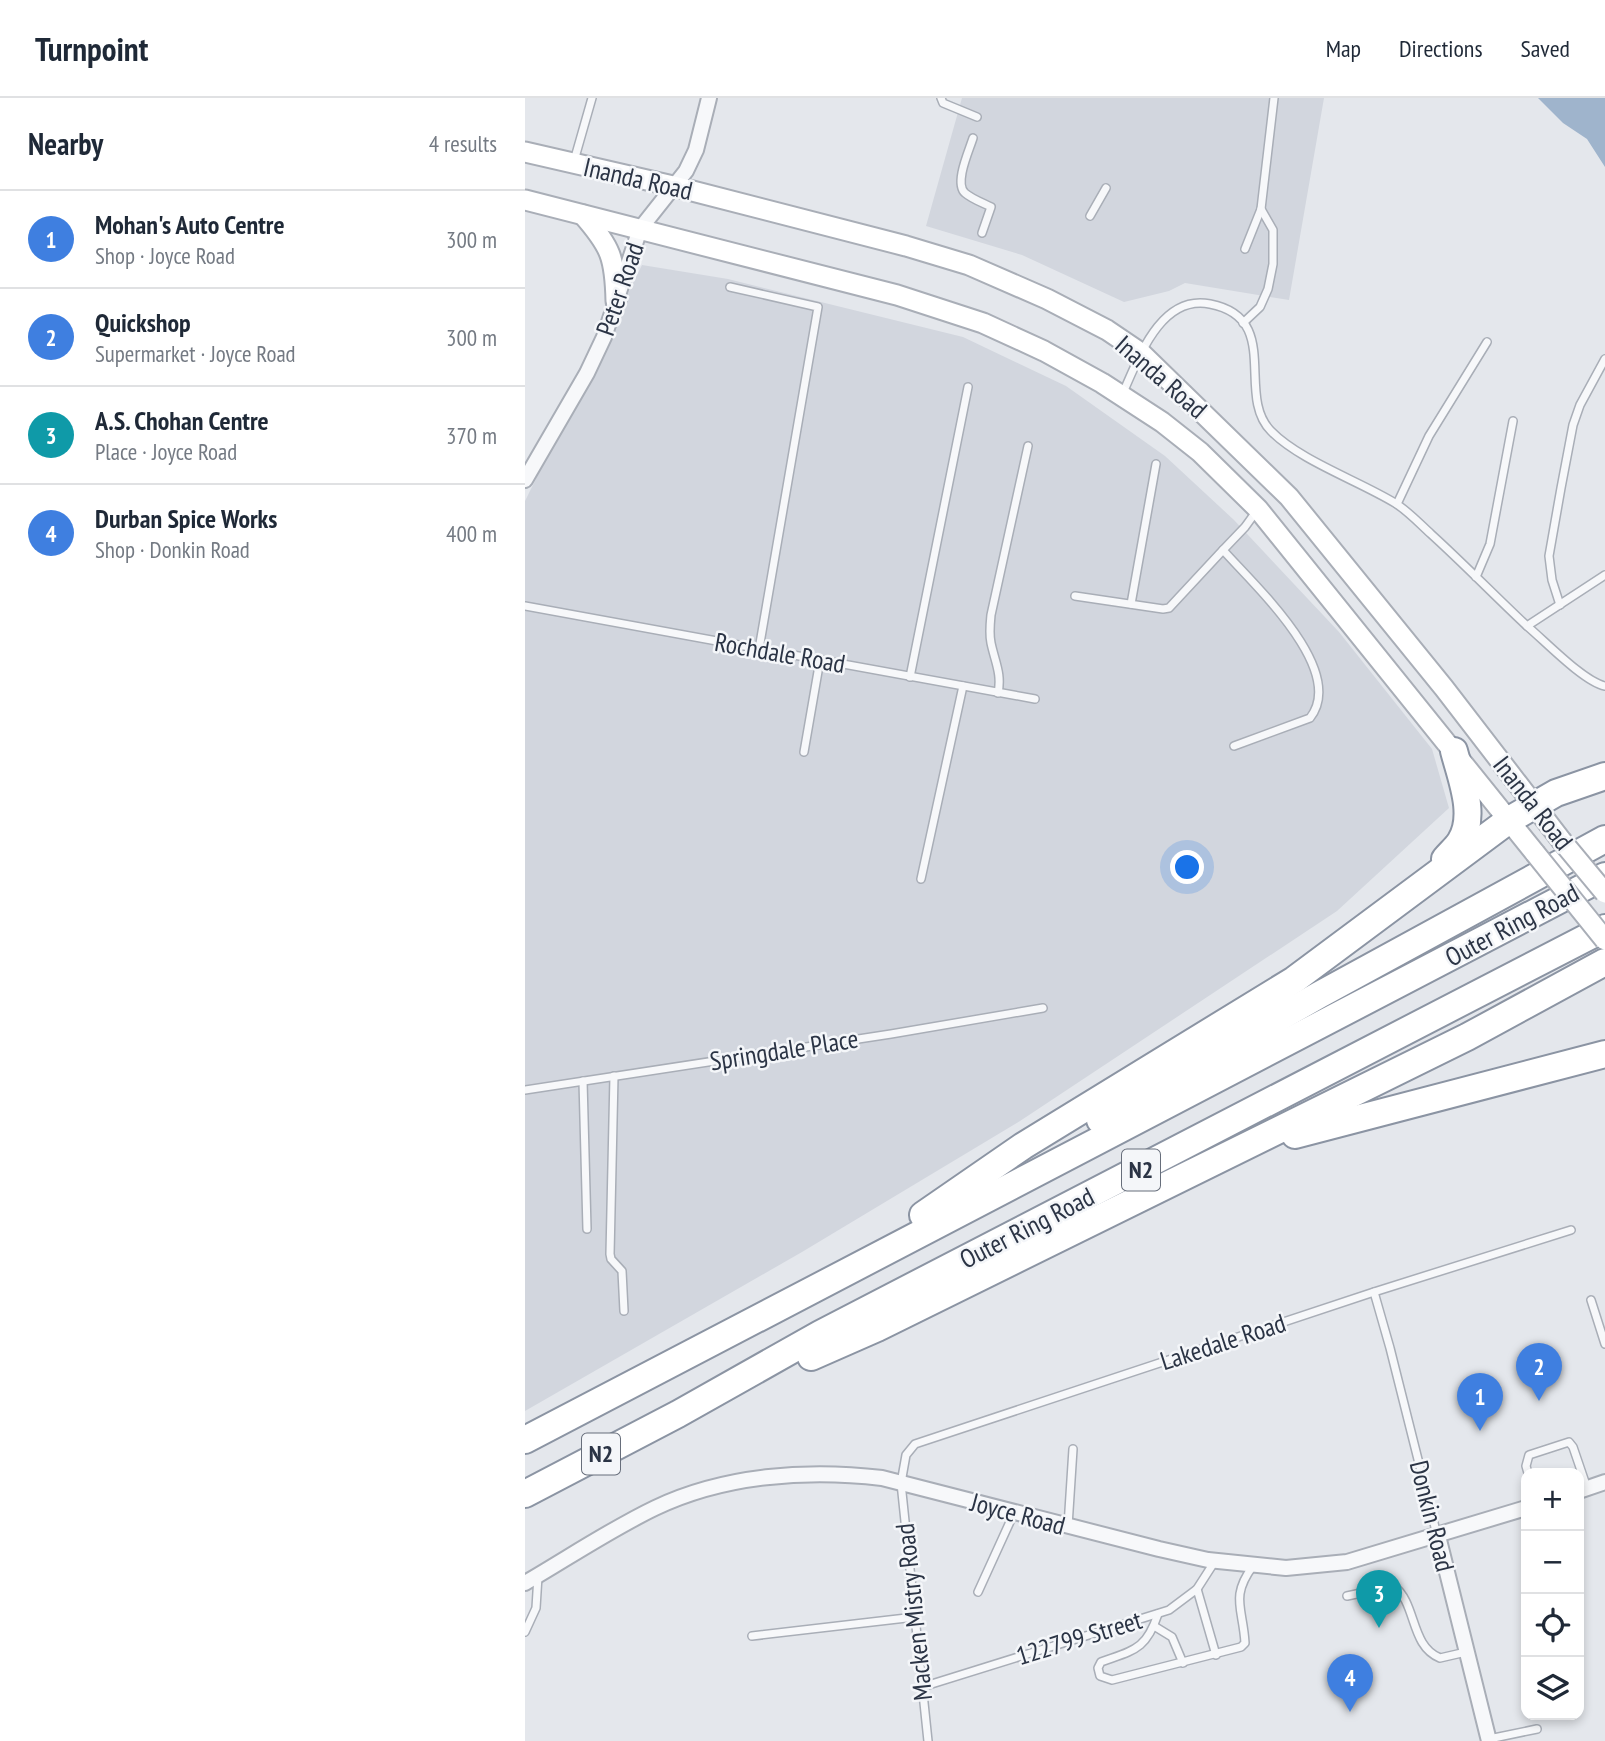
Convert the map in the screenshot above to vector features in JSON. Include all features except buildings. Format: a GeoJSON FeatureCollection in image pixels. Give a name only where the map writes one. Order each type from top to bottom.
{"type":"FeatureCollection","features":[{"type":"Feature","properties":{"kind":"highway"},"geometry":{"type":"LineString","coordinates":[[1418,888],[1461,842],[1467,822],[1467,807],[1454,751]]}},
{"type":"Feature","properties":{"kind":"highway"},"geometry":{"type":"LineString","coordinates":[[795,1297],[935,1208],[1023,1146],[1294,980],[1509,820],[1556,793],[1605,776]]}},
{"type":"Feature","properties":{"kind":"highway"},"geometry":{"type":"LineString","coordinates":[[935,1208],[1116,1111],[1319,995],[1605,839]]}},
{"type":"Feature","properties":{"kind":"highway","name":"Outer Ring Road"},"geometry":{"type":"LineString","coordinates":[[525,1440],[1605,876]]}},
{"type":"Feature","properties":{"kind":"highway","name":"Outer Ring Road"},"geometry":{"type":"LineString","coordinates":[[525,1493],[678,1414],[820,1335],[1605,928]]}},
{"type":"Feature","properties":{"kind":"highway"},"geometry":{"type":"LineString","coordinates":[[678,1414],[877,1328],[1467,1037],[1605,962]]}},
{"type":"Feature","properties":{"kind":"highway"},"geometry":{"type":"LineString","coordinates":[[1226,1156],[1313,1129],[1604,1055]]}},
{"type":"Feature","properties":{"kind":"main road","name":"Inanda Road"},"geometry":{"type":"LineString","coordinates":[[525,152],[906,246],[969,265],[1048,299],[1107,330],[1141,353],[1289,497],[1605,893]]}},
{"type":"Feature","properties":{"kind":"main road","name":"Inanda Road"},"geometry":{"type":"LineString","coordinates":[[525,200],[897,295],[983,323],[1044,351],[1162,422],[1201,452],[1258,509],[1605,940]]}},
{"type":"Feature","properties":{"kind":"main road"},"geometry":{"type":"LineString","coordinates":[[583,215],[601,235],[610,251],[615,270],[616,301]]}},
{"type":"Feature","properties":{"kind":"street","name":"Peter Road"},"geometry":{"type":"LineString","coordinates":[[525,480],[530,461],[587,373],[604,337],[641,229],[686,171],[696,150],[709,98]]}},
{"type":"Feature","properties":{"kind":"street","name":"Joyce Road"},"geometry":{"type":"LineString","coordinates":[[525,1583],[655,1508],[723,1485],[779,1476],[856,1475],[901,1483],[1068,1527],[1216,1561],[1286,1568],[1347,1562],[1521,1510]]}},
{"type":"Feature","properties":{"kind":"street"},"geometry":{"type":"LineString","coordinates":[[1584,1490],[1604,1483]]}},
{"type":"Feature","properties":{"kind":"street","name":"Donkin Road"},"geometry":{"type":"LineString","coordinates":[[1437,1536],[1488,1740]]}},
{"type":"Feature","properties":{"kind":"lane"},"geometry":{"type":"LineString","coordinates":[[573,163],[592,98]]}},
{"type":"Feature","properties":{"kind":"lane"},"geometry":{"type":"LineString","coordinates":[[941,98],[943,103],[977,117]]}},
{"type":"Feature","properties":{"kind":"lane"},"geometry":{"type":"LineString","coordinates":[[1245,249],[1261,209],[1274,98]]}},
{"type":"Feature","properties":{"kind":"lane"},"geometry":{"type":"LineString","coordinates":[[973,138],[963,169],[962,188],[966,194],[991,207],[982,233]]}},
{"type":"Feature","properties":{"kind":"lane"},"geometry":{"type":"LineString","coordinates":[[1090,216],[1106,188]]}},
{"type":"Feature","properties":{"kind":"lane"},"geometry":{"type":"LineString","coordinates":[[1243,323],[1260,307],[1268,289],[1273,264],[1273,230],[1261,209]]}},
{"type":"Feature","properties":{"kind":"lane"},"geometry":{"type":"LineString","coordinates":[[730,287],[818,307],[759,649]]}},
{"type":"Feature","properties":{"kind":"lane"},"geometry":{"type":"LineString","coordinates":[[1122,396],[1141,353],[1165,318],[1184,306],[1197,302],[1226,308],[1243,323],[1251,336],[1256,366],[1255,396],[1261,417],[1268,429],[1296,450],[1397,504],[1527,626],[1585,676],[1605,686]]}},
{"type":"Feature","properties":{"kind":"lane"},"geometry":{"type":"LineString","coordinates":[[1397,504],[1429,436],[1487,342]]}},
{"type":"Feature","properties":{"kind":"lane"},"geometry":{"type":"LineString","coordinates":[[1560,605],[1552,580],[1549,556],[1560,488],[1573,425],[1580,405],[1605,359]]}},
{"type":"Feature","properties":{"kind":"lane"},"geometry":{"type":"LineString","coordinates":[[911,677],[968,387]]}},
{"type":"Feature","properties":{"kind":"lane"},"geometry":{"type":"LineString","coordinates":[[1476,577],[1490,544],[1513,421]]}},
{"type":"Feature","properties":{"kind":"lane"},"geometry":{"type":"LineString","coordinates":[[998,693],[1000,670],[991,645],[990,624],[1028,446]]}},
{"type":"Feature","properties":{"kind":"lane"},"geometry":{"type":"LineString","coordinates":[[1131,604],[1156,464]]}},
{"type":"Feature","properties":{"kind":"lane"},"geometry":{"type":"LineString","coordinates":[[1075,596],[1169,608],[1245,527],[1258,509]]}},
{"type":"Feature","properties":{"kind":"lane"},"geometry":{"type":"LineString","coordinates":[[1223,550],[1300,637],[1312,667],[1319,697],[1316,711],[1310,718],[1234,746]]}},
{"type":"Feature","properties":{"kind":"lane"},"geometry":{"type":"LineString","coordinates":[[1527,626],[1605,575]]}},
{"type":"Feature","properties":{"kind":"lane","name":"Rochdale Road"},"geometry":{"type":"LineString","coordinates":[[525,606],[1035,699]]}},
{"type":"Feature","properties":{"kind":"lane"},"geometry":{"type":"LineString","coordinates":[[804,752],[820,660]]}},
{"type":"Feature","properties":{"kind":"lane"},"geometry":{"type":"LineString","coordinates":[[921,879],[963,686]]}},
{"type":"Feature","properties":{"kind":"lane","name":"Springdale Place"},"geometry":{"type":"LineString","coordinates":[[525,1090],[1043,1008]]}},
{"type":"Feature","properties":{"kind":"lane"},"geometry":{"type":"LineString","coordinates":[[614,1076],[610,1254],[622,1271],[624,1311]]}},
{"type":"Feature","properties":{"kind":"lane"},"geometry":{"type":"LineString","coordinates":[[583,1081],[587,1230]]}},
{"type":"Feature","properties":{"kind":"lane","name":"Lakedale Road"},"geometry":{"type":"LineString","coordinates":[[901,1483],[909,1449],[929,1438],[1571,1230]]}},
{"type":"Feature","properties":{"kind":"lane","name":"Donkin Road"},"geometry":{"type":"LineString","coordinates":[[1374,1292],[1437,1536]]}},
{"type":"Feature","properties":{"kind":"lane"},"geometry":{"type":"LineString","coordinates":[[1591,1300],[1605,1344]]}},
{"type":"Feature","properties":{"kind":"lane"},"geometry":{"type":"LineString","coordinates":[[1527,1468],[1529,1455],[1569,1442],[1573,1447],[1578,1468]]}},
{"type":"Feature","properties":{"kind":"lane"},"geometry":{"type":"LineString","coordinates":[[1068,1527],[1073,1449]]}},
{"type":"Feature","properties":{"kind":"lane","name":"Macken Mistry Road"},"geometry":{"type":"LineString","coordinates":[[901,1483],[928,1741]]}},
{"type":"Feature","properties":{"kind":"lane"},"geometry":{"type":"LineString","coordinates":[[978,1592],[1014,1513]]}},
{"type":"Feature","properties":{"kind":"lane","name":"122799 Street"},"geometry":{"type":"LineString","coordinates":[[922,1687],[1169,1610],[1197,1589],[1216,1561]]}},
{"type":"Feature","properties":{"kind":"lane"},"geometry":{"type":"LineString","coordinates":[[1158,1614],[1149,1638],[1143,1644],[1101,1662],[1098,1668],[1100,1676],[1112,1680],[1235,1650],[1245,1643],[1238,1599],[1253,1566]]}},
{"type":"Feature","properties":{"kind":"lane"},"geometry":{"type":"LineString","coordinates":[[525,1632],[536,1608],[538,1575]]}},
{"type":"Feature","properties":{"kind":"lane"},"geometry":{"type":"LineString","coordinates":[[1347,1596],[1394,1586],[1403,1595],[1418,1634],[1427,1649],[1440,1658],[1466,1653]]}},
{"type":"Feature","properties":{"kind":"lane"},"geometry":{"type":"LineString","coordinates":[[1197,1589],[1216,1655]]}},
{"type":"Feature","properties":{"kind":"lane"},"geometry":{"type":"LineString","coordinates":[[752,1636],[915,1617]]}},
{"type":"Feature","properties":{"kind":"lane"},"geometry":{"type":"LineString","coordinates":[[1154,1626],[1172,1637],[1183,1663]]}},
{"type":"Feature","properties":{"kind":"lane"},"geometry":{"type":"LineString","coordinates":[[1488,1740],[1537,1729]]}},
{"type":"Feature","properties":{"kind":"shaded area"},"geometry":{"type":"Polygon","coordinates":[[[962,98],[1324,98],[1289,300],[1185,283],[1169,291],[1124,302],[1022,255],[926,226],[962,98]]]}},
{"type":"Feature","properties":{"kind":"shaded area"},"geometry":{"type":"Polygon","coordinates":[[[642,265],[728,279],[963,337],[1066,386],[1165,456],[1234,520],[1339,632],[1432,749],[1449,808],[1337,911],[1020,1121],[802,1252],[525,1411],[525,501],[642,265]]]}},
{"type":"Feature","properties":{"kind":"water"},"geometry":{"type":"Polygon","coordinates":[[[1538,98],[1605,98],[1605,167],[1587,139],[1563,123],[1538,98]]]}},
{"type":"Feature","properties":{"kind":"place","name":"Quickshop"},"geometry":{"type":"Point","coordinates":[1539,1401]}},
{"type":"Feature","properties":{"kind":"place","name":"Mohan's Auto Centre"},"geometry":{"type":"Point","coordinates":[1480,1431]}},
{"type":"Feature","properties":{"kind":"place","name":"A.S. Chohan Centre"},"geometry":{"type":"Point","coordinates":[1379,1628]}},
{"type":"Feature","properties":{"kind":"place","name":"Durban Spice Works"},"geometry":{"type":"Point","coordinates":[1350,1712]}}]}
